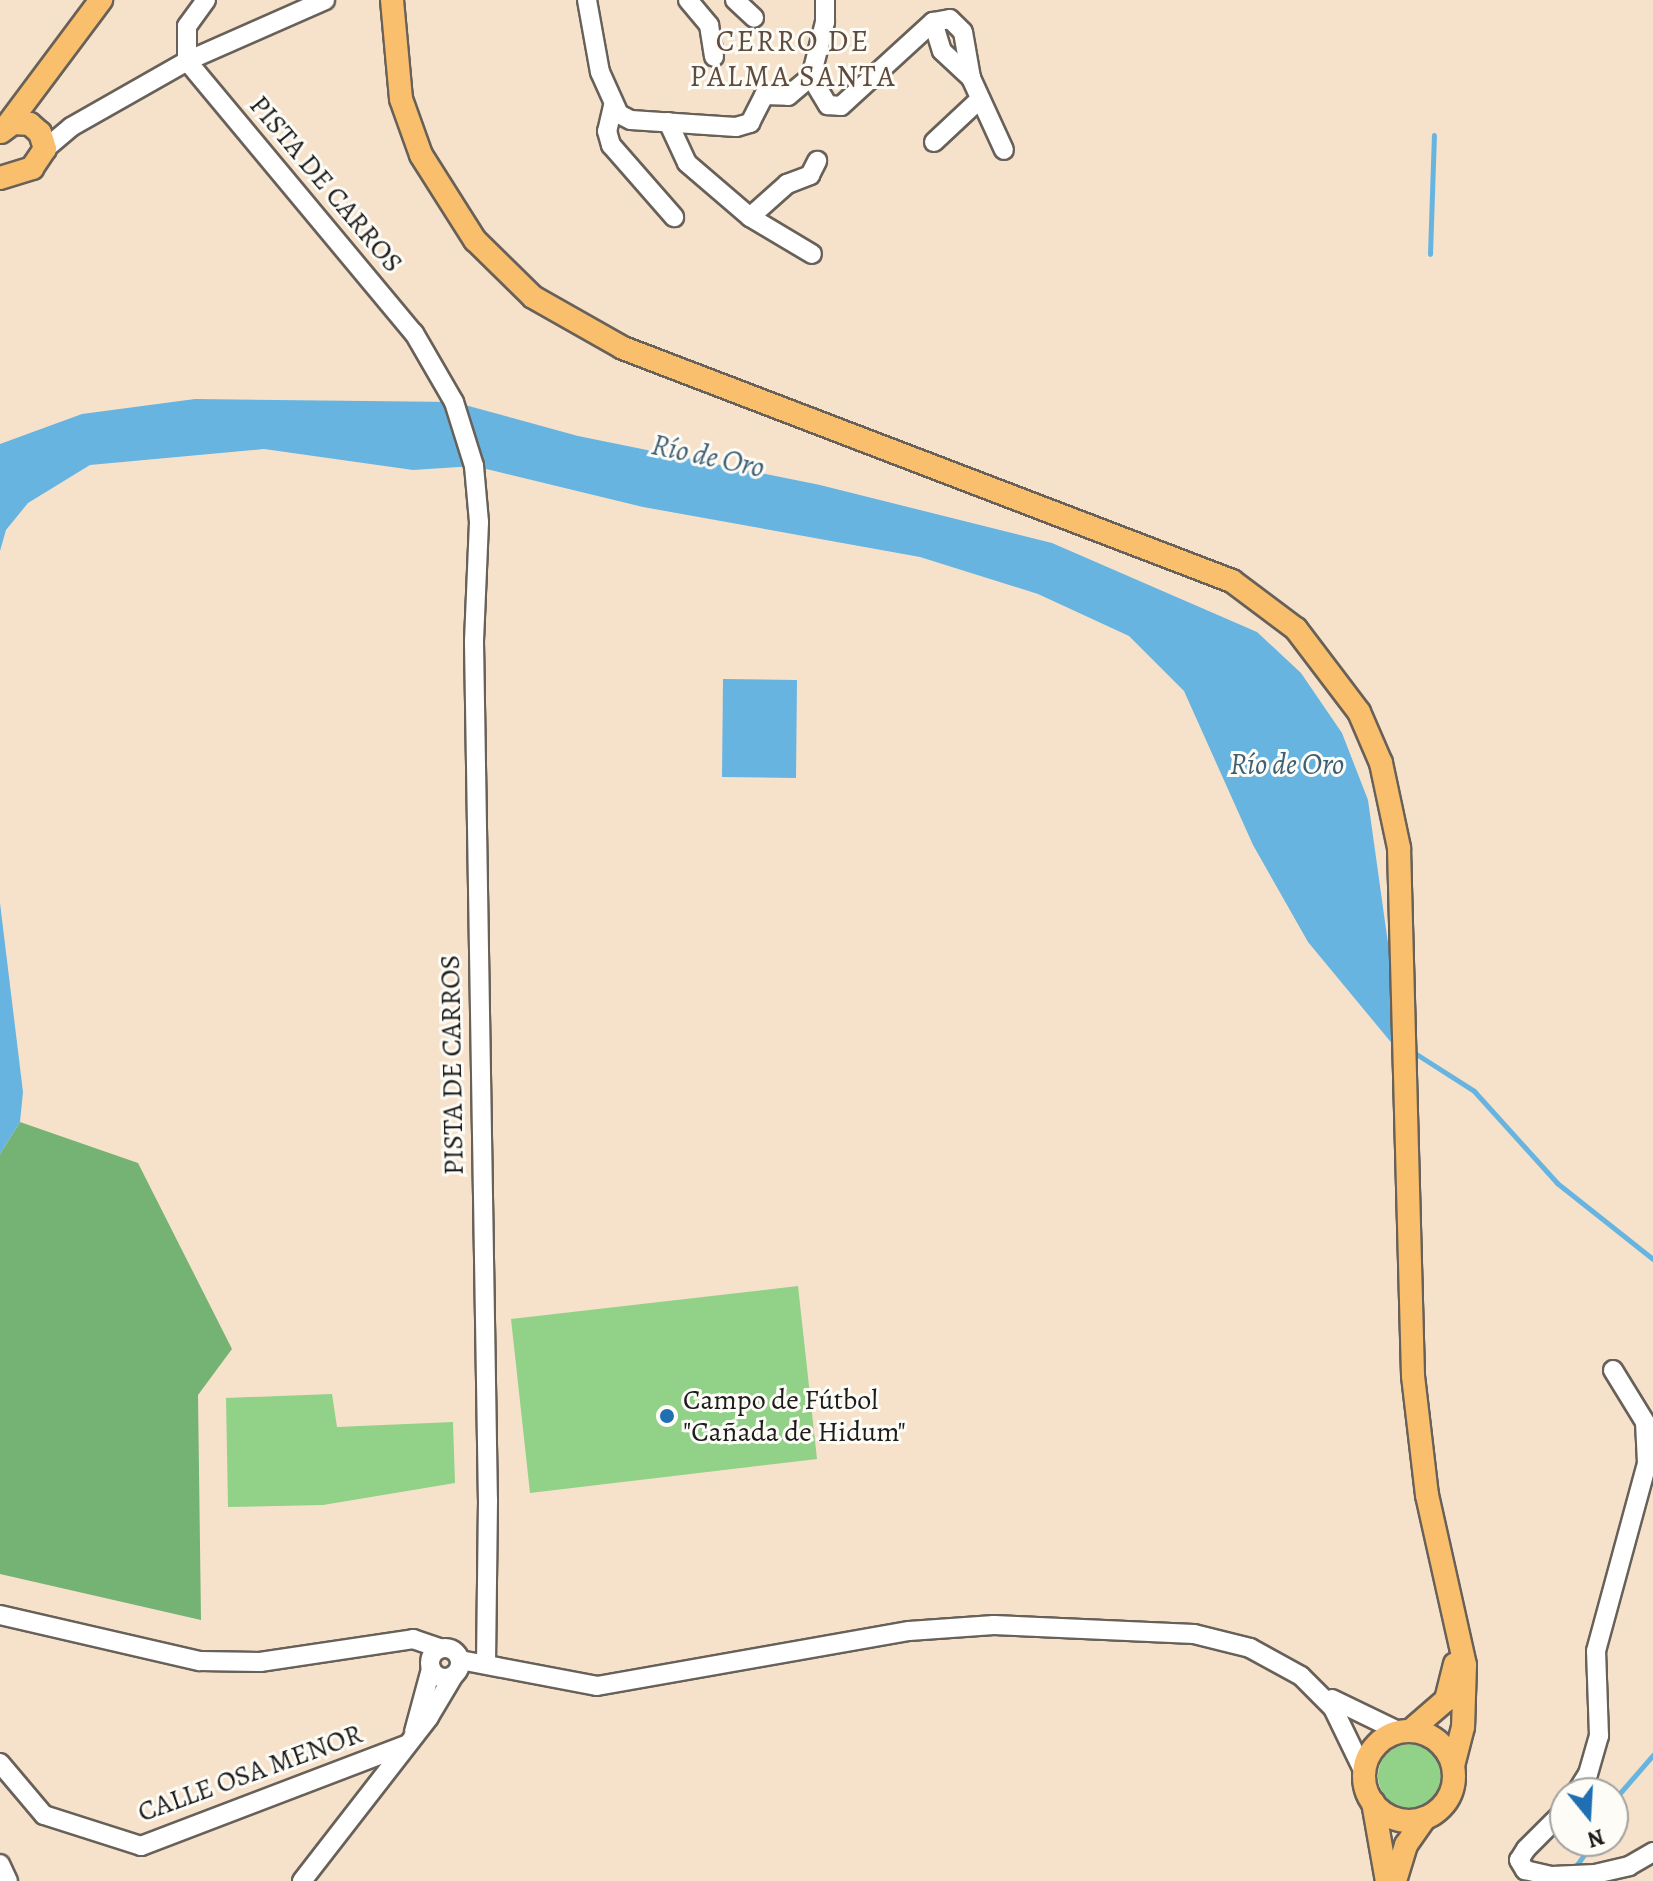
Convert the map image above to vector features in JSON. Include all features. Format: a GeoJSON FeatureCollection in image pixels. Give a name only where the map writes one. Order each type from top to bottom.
{"type":"FeatureCollection","features":[{"type":"Feature","properties":{"kind":"main road"},"geometry":{"type":"LineString","coordinates":[[3,130],[101,0]]}},
{"type":"Feature","properties":{"kind":"main road"},"geometry":{"type":"LineString","coordinates":[[392,0],[401,99],[421,155],[475,240],[533,297],[623,348],[1172,554],[1258,597],[1314,647],[1372,735],[1396,820],[1401,886],[1407,1182],[1420,1452],[1455,1623],[1461,1638],[1466,1693],[1448,1797],[1425,1818],[1392,1876]]}},
{"type":"Feature","properties":{"kind":"main road"},"geometry":{"type":"LineString","coordinates":[[0,178],[25,171],[38,163],[50,67]]}},
{"type":"Feature","properties":{"kind":"main road"},"geometry":{"type":"LineString","coordinates":[[3,130],[22,122],[41,137]]}},
{"type":"Feature","properties":{"kind":"main road"},"geometry":{"type":"LineString","coordinates":[[0,160],[25,171]]}},
{"type":"Feature","properties":{"kind":"main road"},"geometry":{"type":"LineString","coordinates":[[1392,1876],[1364,1772],[1379,1742],[1405,1731],[1437,1711],[1450,1692],[1455,1623]]}},
{"type":"Feature","properties":{"kind":"main road"},"geometry":{"type":"LineString","coordinates":[[1405,1731],[1442,1745],[1453,1766]]}},
{"type":"Feature","properties":{"kind":"main road"},"geometry":{"type":"LineString","coordinates":[[1372,1801],[1390,1816],[1425,1818]]}},
{"type":"Feature","properties":{"kind":"street"},"geometry":{"type":"LineString","coordinates":[[187,61],[187,26],[206,0]]}},
{"type":"Feature","properties":{"kind":"street"},"geometry":{"type":"LineString","coordinates":[[41,137],[85,118],[187,61],[325,0]]}},
{"type":"Feature","properties":{"kind":"street"},"geometry":{"type":"LineString","coordinates":[[587,0],[594,50],[613,106],[607,131],[611,145],[674,217]]}},
{"type":"Feature","properties":{"kind":"street"},"geometry":{"type":"LineString","coordinates":[[688,0],[709,25],[714,57]]}},
{"type":"Feature","properties":{"kind":"street"},"geometry":{"type":"LineString","coordinates":[[735,0],[754,18]]}},
{"type":"Feature","properties":{"kind":"street"},"geometry":{"type":"LineString","coordinates":[[613,106],[631,120],[743,127],[764,95],[788,96],[811,77],[825,22],[825,0]]}},
{"type":"Feature","properties":{"kind":"street"},"geometry":{"type":"LineString","coordinates":[[811,77],[828,105],[841,106],[933,22],[950,19],[958,24],[971,78],[1004,150]]}},
{"type":"Feature","properties":{"kind":"street"},"geometry":{"type":"LineString","coordinates":[[933,22],[942,51],[971,78]]}},
{"type":"Feature","properties":{"kind":"street","name":"PISTA DE CARROS"},"geometry":{"type":"LineString","coordinates":[[187,61],[414,333],[454,402],[474,466],[479,522],[474,642],[488,1500],[486,1664]]}},
{"type":"Feature","properties":{"kind":"street"},"geometry":{"type":"LineString","coordinates":[[934,142],[980,99]]}},
{"type":"Feature","properties":{"kind":"street"},"geometry":{"type":"LineString","coordinates":[[668,122],[679,155],[750,217],[812,254]]}},
{"type":"Feature","properties":{"kind":"street"},"geometry":{"type":"LineString","coordinates":[[750,217],[787,184],[810,175],[817,161]]}},
{"type":"Feature","properties":{"kind":"street"},"geometry":{"type":"LineString","coordinates":[[1586,1777],[1599,1736],[1596,1651],[1647,1463],[1645,1422],[1613,1370]]}},
{"type":"Feature","properties":{"kind":"street"},"geometry":{"type":"LineString","coordinates":[[0,1615],[200,1661],[260,1662],[399,1642],[427,1641],[441,1677],[457,1668],[486,1664],[597,1686],[909,1631],[1074,1627],[1222,1639],[1276,1660],[1322,1695],[1405,1731]]}},
{"type":"Feature","properties":{"kind":"street"},"geometry":{"type":"LineString","coordinates":[[409,1740],[433,1660],[450,1648],[457,1668]]}},
{"type":"Feature","properties":{"kind":"street"},"geometry":{"type":"LineString","coordinates":[[302,1881],[409,1740],[457,1668]]}},
{"type":"Feature","properties":{"kind":"street"},"geometry":{"type":"LineString","coordinates":[[1322,1695],[1343,1723],[1364,1772]]}},
{"type":"Feature","properties":{"kind":"street","name":"CALLE OSA MENOR"},"geometry":{"type":"LineString","coordinates":[[0,1763],[44,1815],[141,1846],[409,1740]]}},
{"type":"Feature","properties":{"kind":"street"},"geometry":{"type":"LineString","coordinates":[[1549,1827],[1519,1860],[1525,1870],[1552,1876],[1595,1874],[1629,1866],[1653,1852]]}},
{"type":"Feature","properties":{"kind":"street"},"geometry":{"type":"LineString","coordinates":[[0,1864],[8,1881]]}},
{"type":"Feature","properties":{"kind":"green space"},"geometry":{"type":"Polygon","coordinates":[[[20,1122],[138,1163],[232,1349],[198,1395],[201,1620],[0,1574],[0,1154],[20,1122]]]}},
{"type":"Feature","properties":{"kind":"green space","name":"Campo de Fútbol \"Cañada de Hidum\""},"geometry":{"type":"Polygon","coordinates":[[[798,1286],[817,1459],[530,1493],[511,1319],[798,1286]]]}},
{"type":"Feature","properties":{"kind":"green space"},"geometry":{"type":"Polygon","coordinates":[[[332,1394],[337,1427],[453,1422],[455,1483],[323,1505],[228,1507],[226,1398],[332,1394]]]}},
{"type":"Feature","properties":{"kind":"green space"},"geometry":{"type":"Polygon","coordinates":[[[1404,1744],[1416,1744],[1433,1753],[1440,1764],[1440,1788],[1433,1799],[1416,1808],[1404,1808],[1392,1803],[1383,1794],[1378,1782],[1378,1770],[1383,1758],[1392,1749],[1404,1744]]]}},
{"type":"Feature","properties":{"kind":"water","name":"Río de Oro"},"geometry":{"type":"Polygon","coordinates":[[[195,399],[454,402],[578,436],[820,485],[1052,543],[1257,632],[1301,673],[1342,733],[1368,800],[1404,1058],[1308,942],[1253,845],[1184,691],[1129,636],[1038,594],[920,557],[643,507],[474,466],[413,470],[264,449],[90,465],[28,503],[6,530],[0,551],[0,444],[82,414],[195,399]]]}},
{"type":"Feature","properties":{"kind":"water"},"geometry":{"type":"Polygon","coordinates":[[[723,679],[797,680],[796,778],[722,777],[723,679]]]}},
{"type":"Feature","properties":{"kind":"water"},"geometry":{"type":"Polygon","coordinates":[[[0,903],[23,1092],[20,1122],[0,1154],[0,903]]]}},
{"type":"Feature","properties":{"kind":"waterway"},"geometry":{"type":"LineString","coordinates":[[1430,254],[1434,135]]}},
{"type":"Feature","properties":{"kind":"waterway"},"geometry":{"type":"LineString","coordinates":[[1410,1050],[1474,1091],[1557,1183],[1653,1259]]}},
{"type":"Feature","properties":{"kind":"waterway"},"geometry":{"type":"LineString","coordinates":[[1629,1783],[1653,1755]]}},
{"type":"Feature","properties":{"kind":"waterway"},"geometry":{"type":"LineString","coordinates":[[1573,1870],[1582,1857]]}},
{"type":"Feature","properties":{"kind":"place","name":"Campo de Fútbol \"Cañada de Hidum\""},"geometry":{"type":"Point","coordinates":[667,1416]}},
{"type":"Feature","properties":{"kind":"district","name":"CERRO DE PALMA SANTA"},"geometry":{"type":"Point","coordinates":[793,58]}}]}
